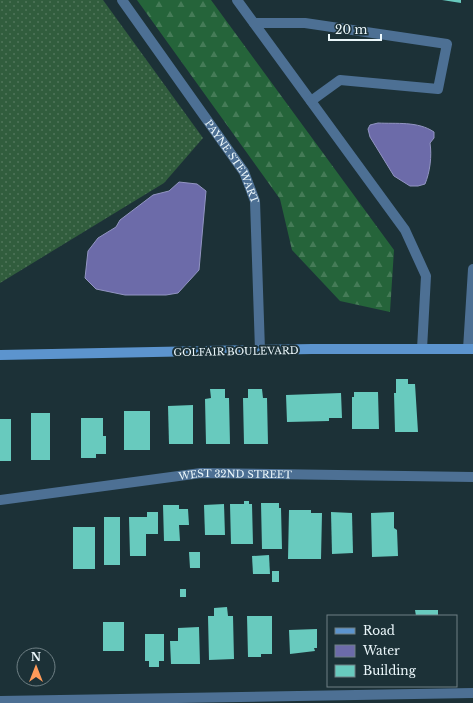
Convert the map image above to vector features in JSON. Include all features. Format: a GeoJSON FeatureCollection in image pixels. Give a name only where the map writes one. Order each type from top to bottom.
{"type":"FeatureCollection","features":[{"type":"Feature","properties":{"kind":"main road","name":"GOLFAIR BOULEVARD"},"geometry":{"type":"LineString","coordinates":[[0,355],[260,350],[470,349]]}},
{"type":"Feature","properties":{"kind":"street","name":"PAYNE STEWART"},"geometry":{"type":"LineString","coordinates":[[122,0],[244,172],[255,202],[260,350]]}},
{"type":"Feature","properties":{"kind":"street"},"geometry":{"type":"LineString","coordinates":[[237,0],[405,230],[426,276],[422,349]]}},
{"type":"Feature","properties":{"kind":"street"},"geometry":{"type":"LineString","coordinates":[[254,23],[305,23],[447,44],[438,89],[340,80],[310,101]]}},
{"type":"Feature","properties":{"kind":"street"},"geometry":{"type":"LineString","coordinates":[[470,349],[472,316],[470,296],[473,269]]}},
{"type":"Feature","properties":{"kind":"street","name":"WEST 32ND STREET"},"geometry":{"type":"LineString","coordinates":[[0,500],[76,488],[201,473],[473,477]]}},
{"type":"Feature","properties":{"kind":"street"},"geometry":{"type":"LineString","coordinates":[[0,701],[473,693]]}},
{"type":"Feature","properties":{"kind":"green space"},"geometry":{"type":"Polygon","coordinates":[[[0,0],[103,0],[203,138],[164,183],[0,283],[0,0]]]}},
{"type":"Feature","properties":{"kind":"green space"},"geometry":{"type":"Polygon","coordinates":[[[137,0],[211,0],[394,250],[390,312],[340,301],[292,250],[280,199],[137,0]]]}},
{"type":"Feature","properties":{"kind":"water"},"geometry":{"type":"Polygon","coordinates":[[[378,123],[399,123],[421,126],[434,132],[434,138],[430,143],[430,164],[425,184],[410,186],[394,176],[370,137],[368,129],[370,125],[378,123]]]}},
{"type":"Feature","properties":{"kind":"water"},"geometry":{"type":"Polygon","coordinates":[[[179,182],[197,184],[206,191],[199,270],[178,293],[166,295],[125,295],[96,289],[85,278],[88,251],[98,238],[116,227],[120,220],[153,195],[169,191],[179,182]]]}},
{"type":"Feature","properties":{"kind":"building"},"geometry":{"type":"Polygon","coordinates":[[[442,0],[461,0],[461,3],[442,0]]]}},
{"type":"Feature","properties":{"kind":"building"},"geometry":{"type":"Polygon","coordinates":[[[396,379],[408,379],[408,384],[415,384],[418,432],[395,432],[394,393],[396,393],[396,379]]]}},
{"type":"Feature","properties":{"kind":"building"},"geometry":{"type":"Polygon","coordinates":[[[210,389],[225,389],[225,398],[229,398],[230,444],[206,444],[205,399],[211,398],[210,389]]]}},
{"type":"Feature","properties":{"kind":"building"},"geometry":{"type":"Polygon","coordinates":[[[248,389],[262,389],[263,398],[267,398],[268,444],[244,444],[243,398],[248,398],[248,389]]]}},
{"type":"Feature","properties":{"kind":"building"},"geometry":{"type":"Polygon","coordinates":[[[354,392],[378,392],[379,429],[352,429],[352,397],[354,397],[354,392]]]}},
{"type":"Feature","properties":{"kind":"building"},"geometry":{"type":"Polygon","coordinates":[[[341,393],[342,418],[329,418],[329,421],[287,422],[286,395],[341,393]]]}},
{"type":"Feature","properties":{"kind":"building"},"geometry":{"type":"Polygon","coordinates":[[[193,405],[193,444],[169,444],[168,406],[193,405]]]}},
{"type":"Feature","properties":{"kind":"building"},"geometry":{"type":"Polygon","coordinates":[[[124,411],[150,411],[150,450],[124,450],[124,411]]]}},
{"type":"Feature","properties":{"kind":"building"},"geometry":{"type":"Polygon","coordinates":[[[31,413],[50,413],[50,460],[31,460],[31,413]]]}},
{"type":"Feature","properties":{"kind":"building"},"geometry":{"type":"Polygon","coordinates":[[[81,418],[103,418],[103,436],[106,436],[106,454],[96,454],[96,458],[81,458],[81,418]]]}},
{"type":"Feature","properties":{"kind":"building"},"geometry":{"type":"Polygon","coordinates":[[[0,419],[11,419],[11,461],[0,461],[0,419]]]}},
{"type":"Feature","properties":{"kind":"building"},"geometry":{"type":"Polygon","coordinates":[[[244,501],[249,501],[249,504],[252,504],[253,544],[231,544],[230,504],[244,504],[244,501]]]}},
{"type":"Feature","properties":{"kind":"building"},"geometry":{"type":"Polygon","coordinates":[[[261,503],[279,503],[279,508],[281,508],[282,549],[262,549],[261,503]]]}},
{"type":"Feature","properties":{"kind":"building"},"geometry":{"type":"Polygon","coordinates":[[[224,504],[225,535],[205,535],[204,505],[224,504]]]}},
{"type":"Feature","properties":{"kind":"building"},"geometry":{"type":"Polygon","coordinates":[[[163,505],[179,505],[179,509],[188,509],[189,525],[179,525],[180,541],[164,541],[163,505]]]}},
{"type":"Feature","properties":{"kind":"building"},"geometry":{"type":"Polygon","coordinates":[[[289,510],[311,510],[311,513],[322,513],[321,559],[288,559],[289,510]]]}},
{"type":"Feature","properties":{"kind":"building"},"geometry":{"type":"Polygon","coordinates":[[[147,512],[158,512],[158,534],[146,534],[146,556],[130,556],[129,517],[147,517],[147,512]]]}},
{"type":"Feature","properties":{"kind":"building"},"geometry":{"type":"Polygon","coordinates":[[[331,512],[352,513],[353,553],[332,554],[331,512]]]}},
{"type":"Feature","properties":{"kind":"building"},"geometry":{"type":"Polygon","coordinates":[[[394,512],[394,528],[397,530],[398,556],[372,557],[371,513],[394,512]]]}},
{"type":"Feature","properties":{"kind":"building"},"geometry":{"type":"Polygon","coordinates":[[[104,517],[120,517],[120,565],[104,565],[104,517]]]}},
{"type":"Feature","properties":{"kind":"building"},"geometry":{"type":"Polygon","coordinates":[[[73,527],[95,527],[95,569],[73,569],[73,527]]]}},
{"type":"Feature","properties":{"kind":"building"},"geometry":{"type":"Polygon","coordinates":[[[189,552],[200,552],[200,568],[190,568],[189,552]]]}},
{"type":"Feature","properties":{"kind":"building"},"geometry":{"type":"Polygon","coordinates":[[[269,555],[270,574],[253,574],[252,556],[269,555]]]}},
{"type":"Feature","properties":{"kind":"building"},"geometry":{"type":"Polygon","coordinates":[[[272,571],[279,571],[279,582],[272,582],[272,571]]]}},
{"type":"Feature","properties":{"kind":"building"},"geometry":{"type":"Polygon","coordinates":[[[180,589],[186,589],[186,597],[180,597],[180,589]]]}},
{"type":"Feature","properties":{"kind":"building"},"geometry":{"type":"Polygon","coordinates":[[[227,607],[228,616],[233,616],[234,659],[209,660],[208,616],[214,616],[214,608],[227,607]]]}},
{"type":"Feature","properties":{"kind":"building"},"geometry":{"type":"Polygon","coordinates":[[[415,610],[438,610],[438,615],[416,615],[415,610]]]}},
{"type":"Feature","properties":{"kind":"building"},"geometry":{"type":"Polygon","coordinates":[[[247,616],[272,616],[272,654],[261,654],[261,657],[248,657],[247,616]]]}},
{"type":"Feature","properties":{"kind":"building"},"geometry":{"type":"Polygon","coordinates":[[[103,622],[124,622],[124,651],[103,651],[103,622]]]}},
{"type":"Feature","properties":{"kind":"building"},"geometry":{"type":"Polygon","coordinates":[[[199,627],[200,664],[171,664],[170,641],[178,641],[178,628],[199,627]]]}},
{"type":"Feature","properties":{"kind":"building"},"geometry":{"type":"Polygon","coordinates":[[[317,629],[317,648],[314,648],[315,651],[290,654],[289,630],[317,629]]]}},
{"type":"Feature","properties":{"kind":"building"},"geometry":{"type":"Polygon","coordinates":[[[145,634],[164,634],[164,661],[159,661],[159,667],[149,667],[149,661],[145,661],[145,634]]]}}]}
